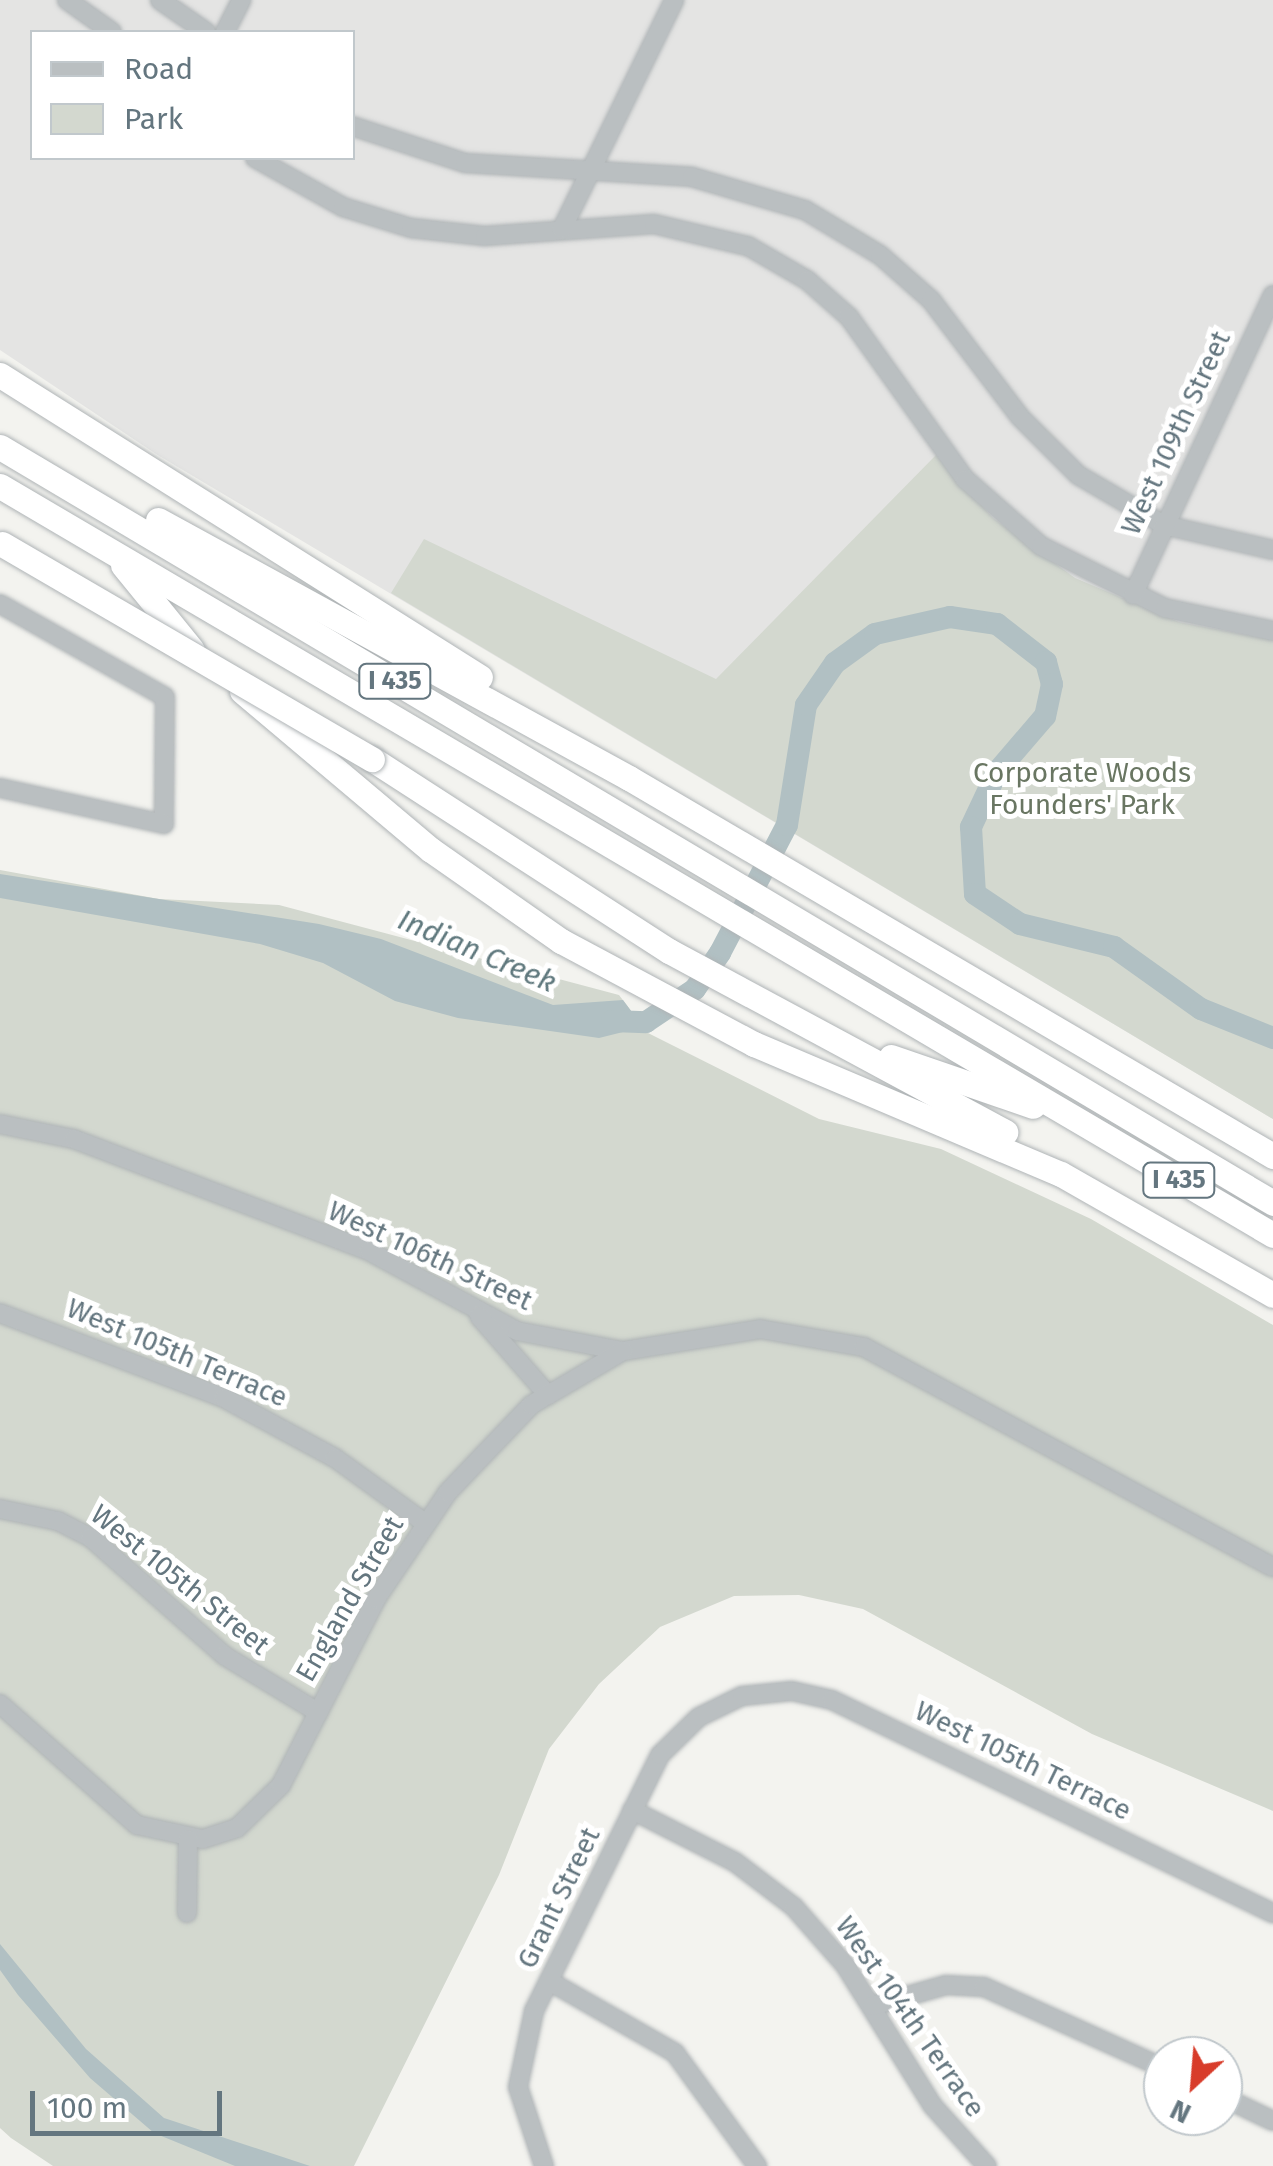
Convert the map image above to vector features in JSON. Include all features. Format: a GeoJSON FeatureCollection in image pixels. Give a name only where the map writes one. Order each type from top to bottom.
{"type":"FeatureCollection","features":[{"type":"Feature","properties":{"kind":"highway"},"geometry":{"type":"LineString","coordinates":[[0,375],[365,599],[628,778]]}},
{"type":"Feature","properties":{"kind":"highway","name":"I 435"},"geometry":{"type":"LineString","coordinates":[[0,447],[100,502],[690,860],[1273,1203]]}},
{"type":"Feature","properties":{"kind":"highway","name":"I 435"},"geometry":{"type":"LineString","coordinates":[[0,486],[1273,1235]]}},
{"type":"Feature","properties":{"kind":"highway"},"geometry":{"type":"LineString","coordinates":[[100,502],[162,521],[628,778],[1273,1156]]}},
{"type":"Feature","properties":{"kind":"highway"},"geometry":{"type":"LineString","coordinates":[[1,543],[372,759],[616,917],[1085,1172],[1117,1202]]}},
{"type":"Feature","properties":{"kind":"highway"},"geometry":{"type":"LineString","coordinates":[[114,553],[178,639],[416,838],[561,940],[810,1068],[1117,1202],[1273,1295]]}},
{"type":"Feature","properties":{"kind":"highway"},"geometry":{"type":"LineString","coordinates":[[804,1022],[1085,1124]]}},
{"type":"Feature","properties":{"kind":"street"},"geometry":{"type":"LineString","coordinates":[[67,0],[109,30]]}},
{"type":"Feature","properties":{"kind":"street"},"geometry":{"type":"LineString","coordinates":[[160,0],[203,30]]}},
{"type":"Feature","properties":{"kind":"street"},"geometry":{"type":"LineString","coordinates":[[226,30],[241,0]]}},
{"type":"Feature","properties":{"kind":"street"},"geometry":{"type":"LineString","coordinates":[[562,229],[674,0]]}},
{"type":"Feature","properties":{"kind":"street"},"geometry":{"type":"LineString","coordinates":[[355,127],[466,163],[724,182],[835,226],[931,300],[1059,459],[1164,525],[1273,550]]}},
{"type":"Feature","properties":{"kind":"street"},"geometry":{"type":"LineString","coordinates":[[260,160],[342,207],[411,228],[485,236],[562,229],[681,227],[780,262],[866,336],[922,424],[989,503],[1042,546],[1132,595],[1273,631]]}},
{"type":"Feature","properties":{"kind":"street","name":"West 109th Street"},"geometry":{"type":"LineString","coordinates":[[1132,595],[1273,295]]}},
{"type":"Feature","properties":{"kind":"street"},"geometry":{"type":"LineString","coordinates":[[0,604],[165,697],[164,824],[0,788]]}},
{"type":"Feature","properties":{"kind":"street","name":"West 106th Street"},"geometry":{"type":"LineString","coordinates":[[0,1124],[89,1144],[370,1252],[517,1331],[623,1351],[760,1329],[864,1347],[1273,1567]]}},
{"type":"Feature","properties":{"kind":"street"},"geometry":{"type":"LineString","coordinates":[[476,1312],[548,1395]]}},
{"type":"Feature","properties":{"kind":"street","name":"West 105th Terrace"},"geometry":{"type":"LineString","coordinates":[[0,1313],[224,1398],[334,1458],[425,1523]]}},
{"type":"Feature","properties":{"kind":"street","name":"England Street"},"geometry":{"type":"LineString","coordinates":[[188,1839],[220,1835],[256,1816],[425,1523],[485,1449],[548,1395],[623,1351]]}},
{"type":"Feature","properties":{"kind":"street","name":"West 105th Street"},"geometry":{"type":"LineString","coordinates":[[0,1509],[34,1513],[90,1537],[225,1656],[318,1712]]}},
{"type":"Feature","properties":{"kind":"street","name":"West 105th Terrace"},"geometry":{"type":"LineString","coordinates":[[742,1696],[792,1691],[832,1700],[1273,1913]]}},
{"type":"Feature","properties":{"kind":"street","name":"Grant Street"},"geometry":{"type":"LineString","coordinates":[[544,2166],[518,2086],[525,2036],[632,1810],[677,1735],[742,1696]]}},
{"type":"Feature","properties":{"kind":"street"},"geometry":{"type":"LineString","coordinates":[[0,1704],[127,1818],[188,1839],[187,1913]]}},
{"type":"Feature","properties":{"kind":"street","name":"West 104th Terrace"},"geometry":{"type":"LineString","coordinates":[[632,1810],[766,1883],[823,1937],[872,2006],[932,2105],[987,2166]]}},
{"type":"Feature","properties":{"kind":"street"},"geometry":{"type":"LineString","coordinates":[[549,1981],[675,2052],[757,2166]]}},
{"type":"Feature","properties":{"kind":"street"},"geometry":{"type":"LineString","coordinates":[[872,2006],[946,1985],[984,1987],[1143,2059]]}},
{"type":"Feature","properties":{"kind":"street"},"geometry":{"type":"LineString","coordinates":[[1243,2107],[1273,2121]]}},
{"type":"Feature","properties":{"kind":"shaded area"},"geometry":{"type":"Polygon","coordinates":[[[0,0],[1273,0],[1273,1119],[156,454],[0,350],[0,0]]]}},
{"type":"Feature","properties":{"kind":"shaded area"},"geometry":{"type":"Polygon","coordinates":[[[0,874],[319,924],[381,939],[553,1005],[623,1000],[643,1027],[599,1038],[458,1018],[395,1001],[323,963],[260,944],[0,898],[0,874]]]}},
{"type":"Feature","properties":{"kind":"shaded area"},"geometry":{"type":"Polygon","coordinates":[[[0,1944],[86,2049],[164,2118],[310,2166],[235,2166],[154,2133],[90,2078],[18,1995],[0,1970],[0,1944]]]}},
{"type":"Feature","properties":{"kind":"green space","name":"Corporate Woods Founders' Park"},"geometry":{"type":"Polygon","coordinates":[[[936,455],[993,518],[1075,578],[1179,622],[1273,640],[1273,1119],[391,593],[424,539],[716,679],[936,455]]]}},
{"type":"Feature","properties":{"kind":"green space"},"geometry":{"type":"Polygon","coordinates":[[[0,870],[159,899],[279,905],[619,995],[648,1033],[819,1119],[941,1149],[1091,1219],[1273,1325],[1273,1811],[1092,1734],[863,1609],[799,1595],[734,1596],[660,1627],[599,1684],[549,1749],[499,1875],[354,2166],[53,2166],[11,2138],[0,2128],[0,870]]]}},
{"type":"Feature","properties":{"kind":"waterway","name":"Indian Creek"},"geometry":{"type":"LineString","coordinates":[[612,1021],[646,1022],[695,989],[720,953],[787,825],[806,705],[835,663],[875,634],[950,617],[997,624],[1046,662],[1052,684],[1045,716],[997,772],[971,827],[975,894],[1020,924],[1114,947],[1201,1009],[1273,1038]]}}]}
